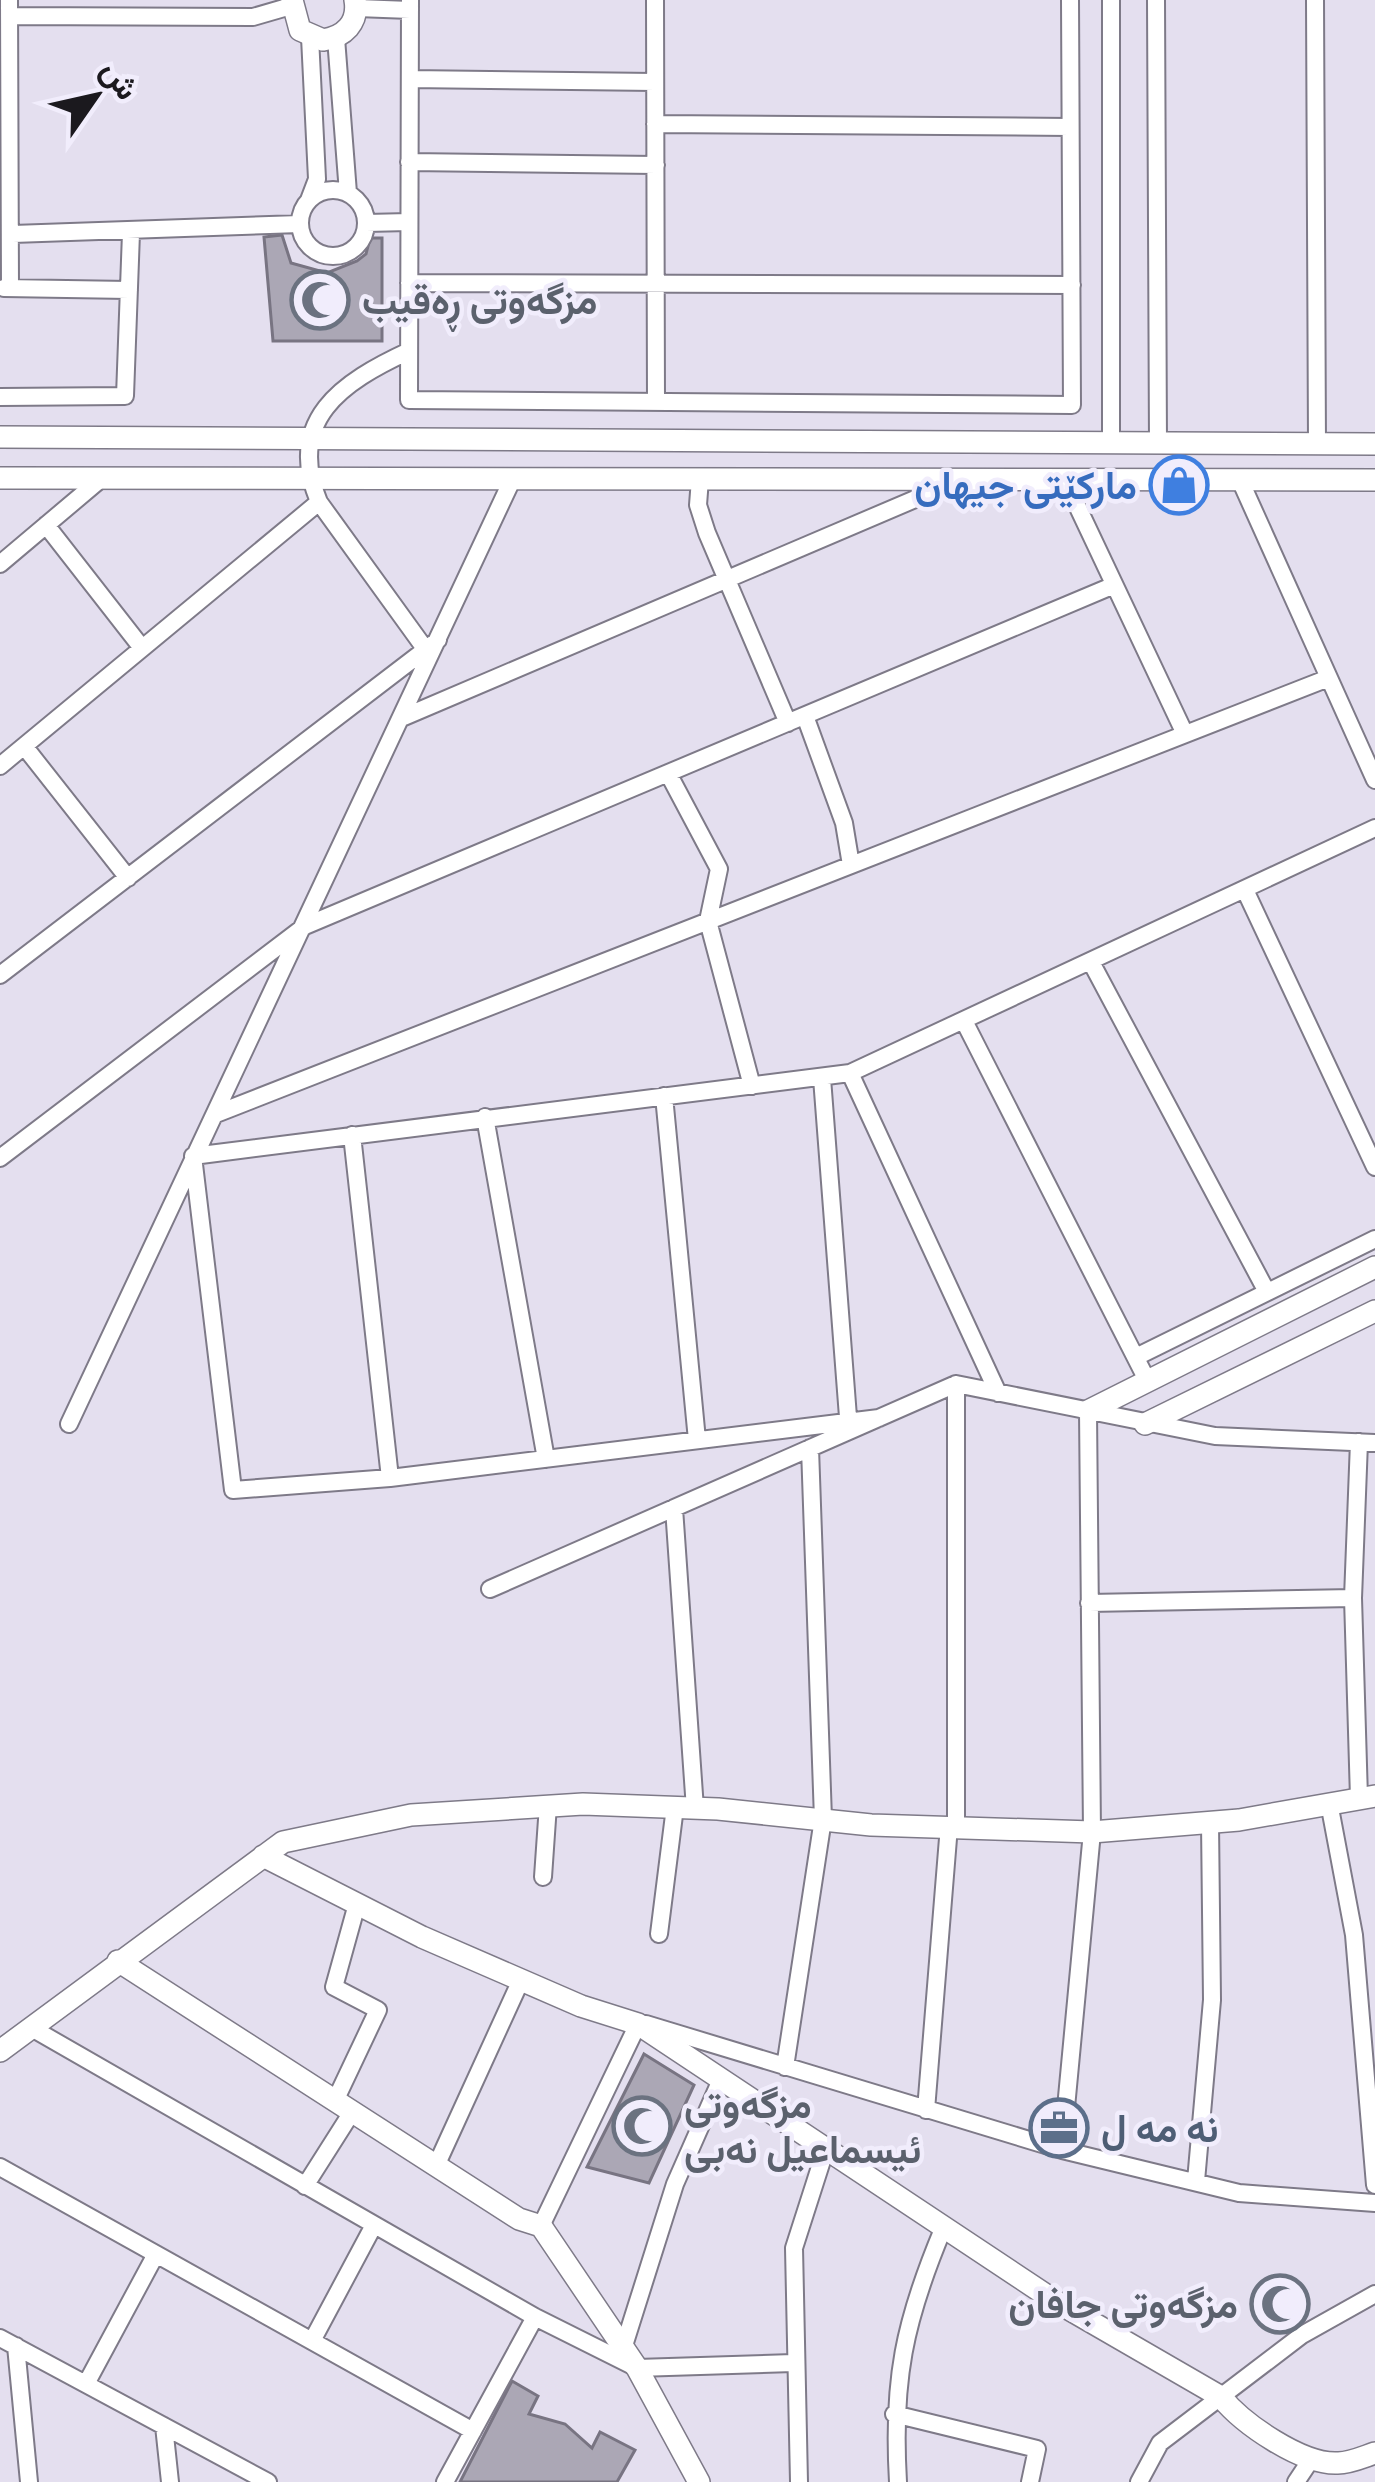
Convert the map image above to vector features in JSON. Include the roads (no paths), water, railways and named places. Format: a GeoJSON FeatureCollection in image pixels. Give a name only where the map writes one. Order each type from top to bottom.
{"type":"FeatureCollection","features":[{"type":"Feature","properties":{"kind":"street"},"geometry":{"type":"LineString","coordinates":[[655,0],[656,402]]}},
{"type":"Feature","properties":{"kind":"street"},"geometry":{"type":"LineString","coordinates":[[310,38],[336,38],[354,20],[356,4],[410,5],[409,400],[1072,406],[1070,0]]}},
{"type":"Feature","properties":{"kind":"street"},"geometry":{"type":"LineString","coordinates":[[1111,443],[1112,0]]}},
{"type":"Feature","properties":{"kind":"street"},"geometry":{"type":"LineString","coordinates":[[1156,0],[1158,443]]}},
{"type":"Feature","properties":{"kind":"street"},"geometry":{"type":"LineString","coordinates":[[1315,0],[1317,444]]}},
{"type":"Feature","properties":{"kind":"street"},"geometry":{"type":"LineString","coordinates":[[129,290],[5,288],[13,234],[6,126],[9,8],[253,8],[291,3],[293,19],[310,38],[317,179],[300,224],[310,247],[334,256],[357,246],[366,223]]}},
{"type":"Feature","properties":{"kind":"street"},"geometry":{"type":"LineString","coordinates":[[336,38],[348,193],[366,223]]}},
{"type":"Feature","properties":{"kind":"street"},"geometry":{"type":"LineString","coordinates":[[410,80],[656,82]]}},
{"type":"Feature","properties":{"kind":"street"},"geometry":{"type":"LineString","coordinates":[[656,124],[1070,127]]}},
{"type":"Feature","properties":{"kind":"street"},"geometry":{"type":"LineString","coordinates":[[410,162],[656,165]]}},
{"type":"Feature","properties":{"kind":"street"},"geometry":{"type":"LineString","coordinates":[[309,200],[332,190],[348,193]]}},
{"type":"Feature","properties":{"kind":"street"},"geometry":{"type":"LineString","coordinates":[[366,223],[409,222]]}},
{"type":"Feature","properties":{"kind":"street"},"geometry":{"type":"LineString","coordinates":[[13,234],[300,224]]}},
{"type":"Feature","properties":{"kind":"street"},"geometry":{"type":"LineString","coordinates":[[0,397],[125,396],[131,233]]}},
{"type":"Feature","properties":{"kind":"street"},"geometry":{"type":"LineString","coordinates":[[409,283],[1072,285]]}},
{"type":"Feature","properties":{"kind":"street"},"geometry":{"type":"LineString","coordinates":[[409,351],[355,376],[326,403],[310,439],[309,478],[319,502],[425,650]]}},
{"type":"Feature","properties":{"kind":"street"},"geometry":{"type":"LineString","coordinates":[[0,436],[1375,444]]}},
{"type":"Feature","properties":{"kind":"street"},"geometry":{"type":"LineString","coordinates":[[0,478],[1375,480]]}},
{"type":"Feature","properties":{"kind":"street"},"geometry":{"type":"LineString","coordinates":[[0,564],[102,478]]}},
{"type":"Feature","properties":{"kind":"street"},"geometry":{"type":"LineString","coordinates":[[69,1424],[513,478]]}},
{"type":"Feature","properties":{"kind":"street"},"geometry":{"type":"LineString","coordinates":[[700,479],[698,505],[844,824],[851,865]]}},
{"type":"Feature","properties":{"kind":"street"},"geometry":{"type":"LineString","coordinates":[[404,717],[961,480]]}},
{"type":"Feature","properties":{"kind":"street"},"geometry":{"type":"LineString","coordinates":[[1065,480],[1185,734]]}},
{"type":"Feature","properties":{"kind":"street"},"geometry":{"type":"LineString","coordinates":[[1240,480],[1375,780]]}},
{"type":"Feature","properties":{"kind":"street"},"geometry":{"type":"LineString","coordinates":[[0,766],[319,502]]}},
{"type":"Feature","properties":{"kind":"street"},"geometry":{"type":"LineString","coordinates":[[46,525],[142,648]]}},
{"type":"Feature","properties":{"kind":"street"},"geometry":{"type":"LineString","coordinates":[[0,1158],[305,926],[1112,586]]}},
{"type":"Feature","properties":{"kind":"street"},"geometry":{"type":"LineString","coordinates":[[0,975],[442,637]]}},
{"type":"Feature","properties":{"kind":"street"},"geometry":{"type":"LineString","coordinates":[[216,1114],[1326,679]]}},
{"type":"Feature","properties":{"kind":"street"},"geometry":{"type":"LineString","coordinates":[[24,746],[128,878]]}},
{"type":"Feature","properties":{"kind":"street"},"geometry":{"type":"LineString","coordinates":[[668,773],[719,868],[707,921],[752,1086]]}},
{"type":"Feature","properties":{"kind":"street"},"geometry":{"type":"LineString","coordinates":[[193,1156],[850,1072],[1375,828]]}},
{"type":"Feature","properties":{"kind":"street"},"geometry":{"type":"LineString","coordinates":[[1245,890],[1375,1167]]}},
{"type":"Feature","properties":{"kind":"street"},"geometry":{"type":"LineString","coordinates":[[1091,962],[1267,1292]]}},
{"type":"Feature","properties":{"kind":"street"},"geometry":{"type":"LineString","coordinates":[[964,1021],[1148,1380]]}},
{"type":"Feature","properties":{"kind":"street"},"geometry":{"type":"LineString","coordinates":[[850,1072],[998,1393]]}},
{"type":"Feature","properties":{"kind":"street"},"geometry":{"type":"LineString","coordinates":[[822,1078],[848,1426]]}},
{"type":"Feature","properties":{"kind":"street"},"geometry":{"type":"LineString","coordinates":[[664,1096],[697,1440]]}},
{"type":"Feature","properties":{"kind":"street"},"geometry":{"type":"LineString","coordinates":[[484,1118],[546,1459]]}},
{"type":"Feature","properties":{"kind":"street"},"geometry":{"type":"LineString","coordinates":[[352,1135],[390,1478]]}},
{"type":"Feature","properties":{"kind":"street"},"geometry":{"type":"LineString","coordinates":[[0,2051],[283,1842],[411,1815],[548,1804],[1092,1832],[1330,1808],[1367,1797],[1353,1598],[1367,1442],[1215,1436],[956,1384],[879,1418],[848,1426],[390,1478],[233,1490],[193,1156]]}},
{"type":"Feature","properties":{"kind":"street"},"geometry":{"type":"LineString","coordinates":[[1136,1357],[1375,1239]]}},
{"type":"Feature","properties":{"kind":"street"},"geometry":{"type":"LineString","coordinates":[[1088,1411],[1375,1267]]}},
{"type":"Feature","properties":{"kind":"street"},"geometry":{"type":"LineString","coordinates":[[1145,1424],[1375,1310]]}},
{"type":"Feature","properties":{"kind":"street"},"geometry":{"type":"LineString","coordinates":[[926,2110],[953,1827],[956,1384]]}},
{"type":"Feature","properties":{"kind":"street"},"geometry":{"type":"LineString","coordinates":[[1062,2150],[1092,1832],[1088,1411]]}},
{"type":"Feature","properties":{"kind":"street"},"geometry":{"type":"LineString","coordinates":[[490,1589],[810,1448],[848,1426]]}},
{"type":"Feature","properties":{"kind":"street"},"geometry":{"type":"LineString","coordinates":[[784,2067],[823,1819],[810,1448]]}},
{"type":"Feature","properties":{"kind":"street"},"geometry":{"type":"LineString","coordinates":[[659,1934],[685,1808],[674,1508]]}},
{"type":"Feature","properties":{"kind":"street"},"geometry":{"type":"LineString","coordinates":[[1089,1603],[1353,1598]]}},
{"type":"Feature","properties":{"kind":"street"},"geometry":{"type":"LineString","coordinates":[[543,1877],[548,1804]]}},
{"type":"Feature","properties":{"kind":"street"},"geometry":{"type":"LineString","coordinates":[[1330,1808],[1354,1935],[1375,2185]]}},
{"type":"Feature","properties":{"kind":"street"},"geometry":{"type":"LineString","coordinates":[[1196,2181],[1211,2000],[1210,1823]]}},
{"type":"Feature","properties":{"kind":"street"},"geometry":{"type":"LineString","coordinates":[[262,1856],[521,1980],[630,2021],[1062,2150],[1239,2193],[1375,2203]]}},
{"type":"Feature","properties":{"kind":"street"},"geometry":{"type":"LineString","coordinates":[[305,2186],[344,2106],[378,2010],[334,1988],[357,1904]]}},
{"type":"Feature","properties":{"kind":"street"},"geometry":{"type":"LineString","coordinates":[[118,1961],[519,2219],[541,2226],[629,2360],[699,2482]]}},
{"type":"Feature","properties":{"kind":"street"},"geometry":{"type":"LineString","coordinates":[[436,2166],[521,1980]]}},
{"type":"Feature","properties":{"kind":"street"},"geometry":{"type":"LineString","coordinates":[[630,2021],[826,2145],[943,2229],[1221,2397],[1232,2411],[1312,2458],[1337,2464],[1375,2452]]}},
{"type":"Feature","properties":{"kind":"street"},"geometry":{"type":"LineString","coordinates":[[541,2226],[630,2021]]}},
{"type":"Feature","properties":{"kind":"street"},"geometry":{"type":"LineString","coordinates":[[30,2027],[536,2317],[629,2360],[793,2363]]}},
{"type":"Feature","properties":{"kind":"street"},"geometry":{"type":"LineString","coordinates":[[629,2360],[675,2184],[720,2082]]}},
{"type":"Feature","properties":{"kind":"street"},"geometry":{"type":"LineString","coordinates":[[799,2482],[794,2248],[826,2145]]}},
{"type":"Feature","properties":{"kind":"street"},"geometry":{"type":"LineString","coordinates":[[0,2167],[473,2431]]}},
{"type":"Feature","properties":{"kind":"street"},"geometry":{"type":"LineString","coordinates":[[311,2341],[374,2225]]}},
{"type":"Feature","properties":{"kind":"street"},"geometry":{"type":"LineString","coordinates":[[898,2482],[897,2372],[920,2284],[943,2229]]}},
{"type":"Feature","properties":{"kind":"street"},"geometry":{"type":"LineString","coordinates":[[86,2384],[156,2254]]}},
{"type":"Feature","properties":{"kind":"street"},"geometry":{"type":"LineString","coordinates":[[1139,2482],[1160,2443],[1302,2335],[1375,2294]]}},
{"type":"Feature","properties":{"kind":"street"},"geometry":{"type":"LineString","coordinates":[[445,2482],[536,2317]]}},
{"type":"Feature","properties":{"kind":"street"},"geometry":{"type":"LineString","coordinates":[[8,2342],[268,2482]]}},
{"type":"Feature","properties":{"kind":"street"},"geometry":{"type":"LineString","coordinates":[[8,2342],[29,2482]]}},
{"type":"Feature","properties":{"kind":"street"},"geometry":{"type":"LineString","coordinates":[[894,2414],[1037,2449],[1030,2482]]}},
{"type":"Feature","properties":{"kind":"street"},"geometry":{"type":"LineString","coordinates":[[164,2426],[170,2482]]}},
{"type":"Feature","properties":{"kind":"street"},"geometry":{"type":"LineString","coordinates":[[1295,2482],[1312,2458]]}},
{"type":"Feature","properties":{"kind":"place","name":"مزگەوتی ڕەقیب"},"geometry":{"type":"Point","coordinates":[320,300]}},
{"type":"Feature","properties":{"kind":"place","name":"مارکێتی جیهان"},"geometry":{"type":"Point","coordinates":[1179,485]}},
{"type":"Feature","properties":{"kind":"place","name":"مزگەوتی ئیسماعیل نەبی"},"geometry":{"type":"Point","coordinates":[642,2126]}},
{"type":"Feature","properties":{"kind":"place","name":"نه مه ل"},"geometry":{"type":"Point","coordinates":[1059,2128]}},
{"type":"Feature","properties":{"kind":"place","name":"مزگەوتی جافان"},"geometry":{"type":"Point","coordinates":[1280,2304]}}]}
